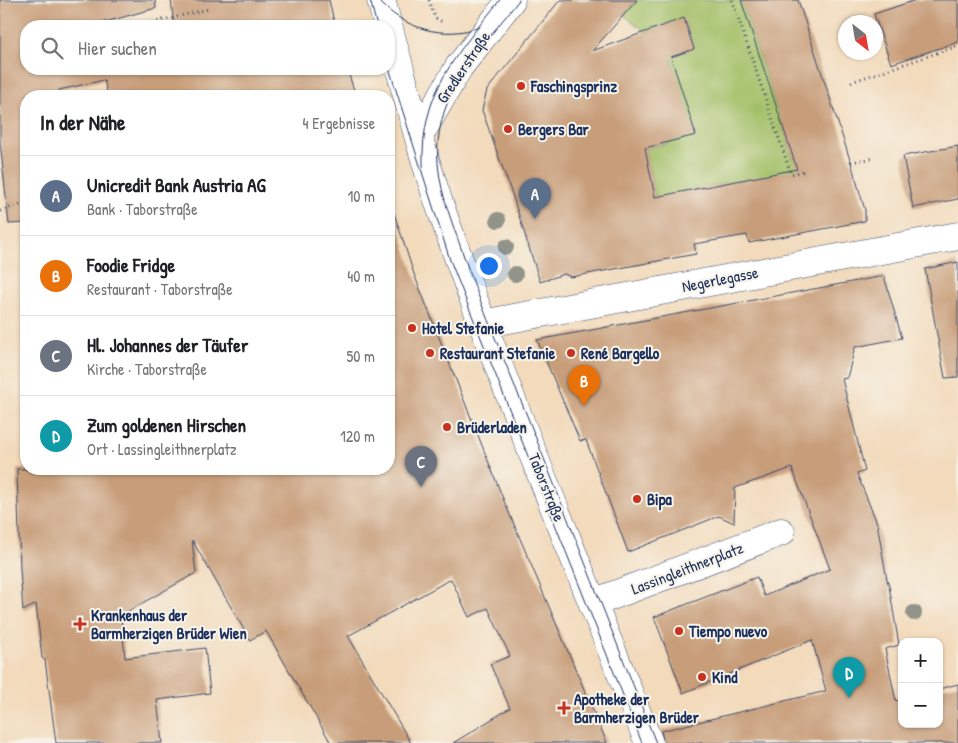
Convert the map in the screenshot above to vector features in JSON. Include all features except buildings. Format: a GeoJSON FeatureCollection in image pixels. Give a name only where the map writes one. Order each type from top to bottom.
{"type":"FeatureCollection","features":[{"type":"Feature","properties":{"kind":"street","name":"Taborstraße"},"geometry":{"type":"LineString","coordinates":[[380,0],[386,20]]}},
{"type":"Feature","properties":{"kind":"street","name":"Gredlerstraße"},"geometry":{"type":"LineString","coordinates":[[419,136],[459,67],[511,0]]}},
{"type":"Feature","properties":{"kind":"street","name":"Taborstraße"},"geometry":{"type":"LineString","coordinates":[[395,52],[445,221],[482,324],[649,743]]}},
{"type":"Feature","properties":{"kind":"street","name":"Negerlegasse"},"geometry":{"type":"LineString","coordinates":[[482,324],[958,236]]}},
{"type":"Feature","properties":{"kind":"street","name":"Lassingleithnerplatz"},"geometry":{"type":"LineString","coordinates":[[593,603],[781,532]]}},
{"type":"Feature","properties":{"kind":"path"},"geometry":{"type":"LineString","coordinates":[[429,0],[434,18],[444,23]]}},
{"type":"Feature","properties":{"kind":"path"},"geometry":{"type":"LineString","coordinates":[[732,0],[791,174],[806,171]]}},
{"type":"Feature","properties":{"kind":"path"},"geometry":{"type":"LineString","coordinates":[[163,20],[209,9]]}},
{"type":"Feature","properties":{"kind":"path"},"geometry":{"type":"LineString","coordinates":[[851,82],[958,46]]}},
{"type":"Feature","properties":{"kind":"path"},"geometry":{"type":"LineString","coordinates":[[851,162],[875,158]]}},
{"type":"Feature","properties":{"kind":"path"},"geometry":{"type":"LineString","coordinates":[[0,211],[20,205]]}},
{"type":"Feature","properties":{"kind":"green space"},"geometry":{"type":"Polygon","coordinates":[[[637,0],[741,0],[794,160],[809,178],[749,179],[691,190],[657,206],[645,149],[695,135],[671,57],[694,48],[684,19],[645,32],[624,15],[637,0]]]}},
{"type":"Feature","properties":{"kind":"tram line"},"geometry":{"type":"LineString","coordinates":[[370,0],[375,20]]}},
{"type":"Feature","properties":{"kind":"tram line"},"geometry":{"type":"LineString","coordinates":[[378,0],[400,18],[412,25],[425,29],[438,32],[452,32],[480,27]]}},
{"type":"Feature","properties":{"kind":"tram line"},"geometry":{"type":"LineString","coordinates":[[423,167],[424,141],[428,117],[435,95],[456,57],[500,0]]}},
{"type":"Feature","properties":{"kind":"tram line"},"geometry":{"type":"LineString","coordinates":[[519,0],[468,66],[448,102],[438,142],[441,183],[452,222],[493,334],[656,743]]}},
{"type":"Feature","properties":{"kind":"tram line"},"geometry":{"type":"LineString","coordinates":[[391,75],[450,260],[642,743]]}},
{"type":"Feature","properties":{"kind":"place","name":"Faschingsprinz"},"geometry":{"type":"Point","coordinates":[521,86]}},
{"type":"Feature","properties":{"kind":"place","name":"Bergers Bar"},"geometry":{"type":"Point","coordinates":[508,129]}},
{"type":"Feature","properties":{"kind":"place","name":"Unicredit Bank Austria AG"},"geometry":{"type":"Point","coordinates":[535,219]}},
{"type":"Feature","properties":{"kind":"place","name":"Hotel Stefanie"},"geometry":{"type":"Point","coordinates":[412,328]}},
{"type":"Feature","properties":{"kind":"place","name":"Restaurant Stefanie"},"geometry":{"type":"Point","coordinates":[430,353]}},
{"type":"Feature","properties":{"kind":"place","name":"René Bargello"},"geometry":{"type":"Point","coordinates":[571,353]}},
{"type":"Feature","properties":{"kind":"place","name":"Foodie Fridge"},"geometry":{"type":"Point","coordinates":[584,406]}},
{"type":"Feature","properties":{"kind":"place","name":"Brüderladen"},"geometry":{"type":"Point","coordinates":[447,427]}},
{"type":"Feature","properties":{"kind":"place","name":"Hl. Johannes der Täufer"},"geometry":{"type":"Point","coordinates":[421,487]}},
{"type":"Feature","properties":{"kind":"place","name":"Bipa"},"geometry":{"type":"Point","coordinates":[637,499]}},
{"type":"Feature","properties":{"kind":"place","name":"Krankenhaus der Barmherzigen Brüder Wien"},"geometry":{"type":"Point","coordinates":[80,624]}},
{"type":"Feature","properties":{"kind":"place","name":"Tiempo nuevo"},"geometry":{"type":"Point","coordinates":[679,631]}},
{"type":"Feature","properties":{"kind":"place","name":"Kind"},"geometry":{"type":"Point","coordinates":[702,677]}},
{"type":"Feature","properties":{"kind":"place","name":"Zum goldenen Hirschen"},"geometry":{"type":"Point","coordinates":[849,698]}},
{"type":"Feature","properties":{"kind":"place","name":"Apotheke der Barmherzigen Brüder"},"geometry":{"type":"Point","coordinates":[564,708]}}]}
